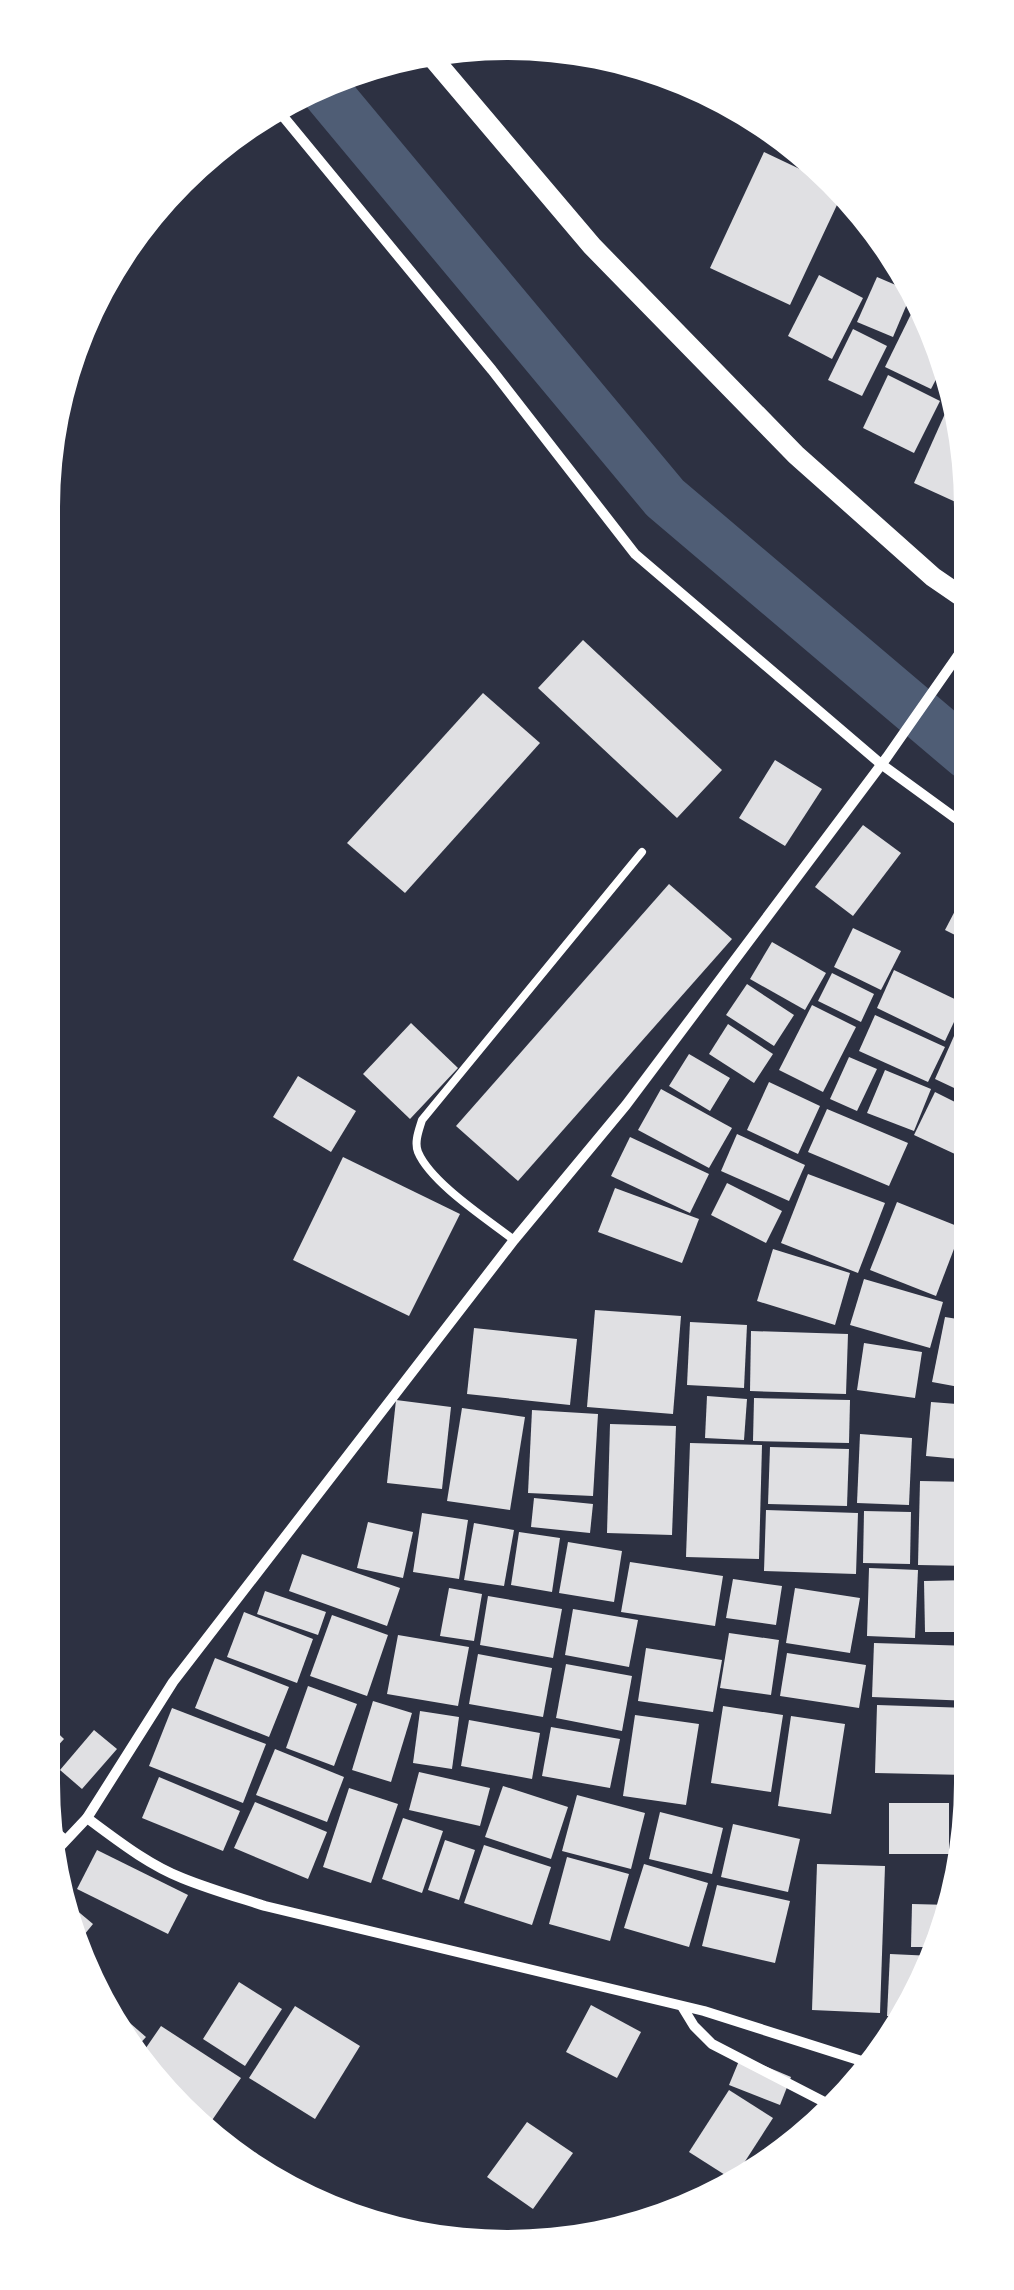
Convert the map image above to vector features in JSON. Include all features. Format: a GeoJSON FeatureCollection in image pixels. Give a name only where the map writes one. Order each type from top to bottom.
{"type":"FeatureCollection","features":[{"type":"Feature","properties":{"kind":"main road"},"geometry":{"type":"LineString","coordinates":[[439,66],[592,246],[796,455],[954,591]]}},
{"type":"Feature","properties":{"kind":"street"},"geometry":{"type":"LineString","coordinates":[[285,119],[492,370],[635,554],[954,817]]}},
{"type":"Feature","properties":{"kind":"street"},"geometry":{"type":"LineString","coordinates":[[65,1840],[87,1818],[172,1682],[514,1240],[626,1105],[954,663]]}},
{"type":"Feature","properties":{"kind":"street"},"geometry":{"type":"LineString","coordinates":[[87,1818],[141,1857],[217,1891],[704,2011],[858,2060]]}},
{"type":"Feature","properties":{"kind":"street"},"geometry":{"type":"LineString","coordinates":[[683,2008],[712,2044],[821,2101]]}},
{"type":"Feature","properties":{"kind":"lane"},"geometry":{"type":"LineString","coordinates":[[514,1240],[450,1192],[418,1154],[416,1141],[422,1120],[642,852]]}},
{"type":"Feature","properties":{"kind":"building"},"geometry":{"type":"Polygon","coordinates":[[[764,152],[799,169],[837,205],[790,305],[710,268],[764,152]]]}},
{"type":"Feature","properties":{"kind":"building"},"geometry":{"type":"Polygon","coordinates":[[[819,275],[863,298],[832,359],[788,336],[819,275]]]}},
{"type":"Feature","properties":{"kind":"building"},"geometry":{"type":"Polygon","coordinates":[[[877,277],[894,284],[906,306],[893,337],[857,322],[877,277]]]}},
{"type":"Feature","properties":{"kind":"building"},"geometry":{"type":"Polygon","coordinates":[[[911,315],[936,380],[931,389],[885,367],[911,315]]]}},
{"type":"Feature","properties":{"kind":"building"},"geometry":{"type":"Polygon","coordinates":[[[853,329],[887,346],[862,396],[828,380],[853,329]]]}},
{"type":"Feature","properties":{"kind":"building"},"geometry":{"type":"Polygon","coordinates":[[[888,375],[940,401],[914,453],[863,428],[888,375]]]}},
{"type":"Feature","properties":{"kind":"building"},"geometry":{"type":"Polygon","coordinates":[[[944,416],[954,501],[914,483],[944,416]]]}},
{"type":"Feature","properties":{"kind":"building"},"geometry":{"type":"Polygon","coordinates":[[[583,640],[722,770],[677,818],[538,688],[583,640]]]}},
{"type":"Feature","properties":{"kind":"building"},"geometry":{"type":"Polygon","coordinates":[[[483,693],[540,743],[405,893],[347,843],[483,693]]]}},
{"type":"Feature","properties":{"kind":"building"},"geometry":{"type":"Polygon","coordinates":[[[775,760],[822,789],[785,846],[739,818],[775,760]]]}},
{"type":"Feature","properties":{"kind":"building"},"geometry":{"type":"Polygon","coordinates":[[[863,825],[901,853],[853,916],[815,887],[863,825]]]}},
{"type":"Feature","properties":{"kind":"building"},"geometry":{"type":"Polygon","coordinates":[[[669,884],[732,939],[518,1181],[456,1126],[669,884]]]}},
{"type":"Feature","properties":{"kind":"building"},"geometry":{"type":"Polygon","coordinates":[[[954,913],[954,934],[945,930],[954,913]]]}},
{"type":"Feature","properties":{"kind":"building"},"geometry":{"type":"Polygon","coordinates":[[[853,928],[901,951],[881,990],[834,967],[853,928]]]}},
{"type":"Feature","properties":{"kind":"building"},"geometry":{"type":"Polygon","coordinates":[[[772,942],[826,973],[805,1010],[750,979],[772,942]]]}},
{"type":"Feature","properties":{"kind":"building"},"geometry":{"type":"Polygon","coordinates":[[[894,970],[954,999],[954,1022],[945,1041],[877,1008],[894,970]]]}},
{"type":"Feature","properties":{"kind":"building"},"geometry":{"type":"Polygon","coordinates":[[[832,973],[874,994],[861,1022],[818,1001],[832,973]]]}},
{"type":"Feature","properties":{"kind":"building"},"geometry":{"type":"Polygon","coordinates":[[[747,984],[794,1015],[774,1046],[726,1015],[747,984]]]}},
{"type":"Feature","properties":{"kind":"building"},"geometry":{"type":"Polygon","coordinates":[[[812,1005],[856,1027],[823,1092],[779,1070],[812,1005]]]}},
{"type":"Feature","properties":{"kind":"building"},"geometry":{"type":"Polygon","coordinates":[[[875,1015],[945,1047],[928,1082],[859,1051],[875,1015]]]}},
{"type":"Feature","properties":{"kind":"building"},"geometry":{"type":"Polygon","coordinates":[[[411,1023],[458,1068],[410,1119],[363,1074],[411,1023]]]}},
{"type":"Feature","properties":{"kind":"building"},"geometry":{"type":"Polygon","coordinates":[[[728,1024],[773,1054],[754,1083],[709,1054],[728,1024]]]}},
{"type":"Feature","properties":{"kind":"building"},"geometry":{"type":"Polygon","coordinates":[[[954,1036],[954,1088],[935,1079],[954,1036]]]}},
{"type":"Feature","properties":{"kind":"building"},"geometry":{"type":"Polygon","coordinates":[[[689,1054],[730,1078],[710,1111],[669,1086],[689,1054]]]}},
{"type":"Feature","properties":{"kind":"building"},"geometry":{"type":"Polygon","coordinates":[[[849,1057],[877,1069],[857,1111],[830,1099],[849,1057]]]}},
{"type":"Feature","properties":{"kind":"building"},"geometry":{"type":"Polygon","coordinates":[[[885,1070],[931,1089],[914,1131],[867,1113],[885,1070]]]}},
{"type":"Feature","properties":{"kind":"building"},"geometry":{"type":"Polygon","coordinates":[[[298,1076],[356,1111],[331,1152],[273,1117],[298,1076]]]}},
{"type":"Feature","properties":{"kind":"building"},"geometry":{"type":"Polygon","coordinates":[[[769,1082],[820,1106],[798,1154],[747,1130],[769,1082]]]}},
{"type":"Feature","properties":{"kind":"building"},"geometry":{"type":"Polygon","coordinates":[[[661,1089],[732,1128],[709,1168],[638,1130],[661,1089]]]}},
{"type":"Feature","properties":{"kind":"building"},"geometry":{"type":"Polygon","coordinates":[[[935,1092],[954,1102],[954,1154],[914,1135],[935,1092]]]}},
{"type":"Feature","properties":{"kind":"building"},"geometry":{"type":"Polygon","coordinates":[[[827,1109],[908,1143],[889,1186],[808,1152],[827,1109]]]}},
{"type":"Feature","properties":{"kind":"building"},"geometry":{"type":"Polygon","coordinates":[[[737,1134],[805,1165],[789,1201],[721,1171],[737,1134]]]}},
{"type":"Feature","properties":{"kind":"building"},"geometry":{"type":"Polygon","coordinates":[[[630,1137],[709,1174],[690,1213],[611,1176],[630,1137]]]}},
{"type":"Feature","properties":{"kind":"building"},"geometry":{"type":"Polygon","coordinates":[[[343,1157],[460,1214],[409,1316],[293,1260],[343,1157]]]}},
{"type":"Feature","properties":{"kind":"building"},"geometry":{"type":"Polygon","coordinates":[[[808,1174],[885,1203],[858,1273],[781,1243],[808,1174]]]}},
{"type":"Feature","properties":{"kind":"building"},"geometry":{"type":"Polygon","coordinates":[[[727,1183],[782,1211],[766,1243],[711,1215],[727,1183]]]}},
{"type":"Feature","properties":{"kind":"building"},"geometry":{"type":"Polygon","coordinates":[[[615,1188],[699,1219],[682,1263],[598,1232],[615,1188]]]}},
{"type":"Feature","properties":{"kind":"building"},"geometry":{"type":"Polygon","coordinates":[[[897,1202],[954,1225],[954,1249],[936,1296],[870,1270],[897,1202]]]}},
{"type":"Feature","properties":{"kind":"building"},"geometry":{"type":"Polygon","coordinates":[[[773,1249],[850,1273],[835,1325],[757,1301],[773,1249]]]}},
{"type":"Feature","properties":{"kind":"building"},"geometry":{"type":"Polygon","coordinates":[[[864,1279],[943,1302],[930,1348],[850,1325],[864,1279]]]}},
{"type":"Feature","properties":{"kind":"building"},"geometry":{"type":"Polygon","coordinates":[[[595,1310],[681,1316],[673,1414],[587,1407],[595,1310]]]}},
{"type":"Feature","properties":{"kind":"building"},"geometry":{"type":"Polygon","coordinates":[[[945,1317],[954,1318],[954,1386],[932,1382],[945,1317]]]}},
{"type":"Feature","properties":{"kind":"building"},"geometry":{"type":"Polygon","coordinates":[[[690,1322],[747,1325],[744,1388],[687,1385],[690,1322]]]}},
{"type":"Feature","properties":{"kind":"building"},"geometry":{"type":"Polygon","coordinates":[[[474,1328],[577,1339],[570,1405],[467,1394],[474,1328]]]}},
{"type":"Feature","properties":{"kind":"building"},"geometry":{"type":"Polygon","coordinates":[[[751,1331],[848,1334],[846,1394],[750,1391],[751,1331]]]}},
{"type":"Feature","properties":{"kind":"building"},"geometry":{"type":"Polygon","coordinates":[[[864,1343],[922,1352],[915,1398],[857,1390],[864,1343]]]}},
{"type":"Feature","properties":{"kind":"building"},"geometry":{"type":"Polygon","coordinates":[[[707,1396],[747,1399],[744,1440],[705,1438],[707,1396]]]}},
{"type":"Feature","properties":{"kind":"building"},"geometry":{"type":"Polygon","coordinates":[[[754,1398],[850,1400],[849,1443],[753,1441],[754,1398]]]}},
{"type":"Feature","properties":{"kind":"building"},"geometry":{"type":"Polygon","coordinates":[[[396,1400],[451,1407],[442,1489],[387,1483],[396,1400]]]}},
{"type":"Feature","properties":{"kind":"building"},"geometry":{"type":"Polygon","coordinates":[[[931,1402],[954,1404],[954,1458],[926,1456],[931,1402]]]}},
{"type":"Feature","properties":{"kind":"building"},"geometry":{"type":"Polygon","coordinates":[[[462,1408],[525,1417],[510,1510],[447,1501],[462,1408]]]}},
{"type":"Feature","properties":{"kind":"building"},"geometry":{"type":"Polygon","coordinates":[[[532,1410],[598,1414],[593,1496],[528,1493],[532,1410]]]}},
{"type":"Feature","properties":{"kind":"building"},"geometry":{"type":"Polygon","coordinates":[[[610,1424],[676,1426],[672,1535],[607,1533],[610,1424]]]}},
{"type":"Feature","properties":{"kind":"building"},"geometry":{"type":"Polygon","coordinates":[[[860,1434],[912,1438],[909,1505],[857,1503],[860,1434]]]}},
{"type":"Feature","properties":{"kind":"building"},"geometry":{"type":"Polygon","coordinates":[[[690,1443],[762,1445],[759,1559],[686,1557],[690,1443]]]}},
{"type":"Feature","properties":{"kind":"building"},"geometry":{"type":"Polygon","coordinates":[[[770,1447],[849,1449],[847,1506],[768,1504],[770,1447]]]}},
{"type":"Feature","properties":{"kind":"building"},"geometry":{"type":"Polygon","coordinates":[[[920,1481],[954,1482],[954,1566],[918,1565],[920,1481]]]}},
{"type":"Feature","properties":{"kind":"building"},"geometry":{"type":"Polygon","coordinates":[[[534,1498],[593,1504],[590,1533],[531,1527],[534,1498]]]}},
{"type":"Feature","properties":{"kind":"building"},"geometry":{"type":"Polygon","coordinates":[[[766,1510],[858,1513],[856,1574],[764,1571],[766,1510]]]}},
{"type":"Feature","properties":{"kind":"building"},"geometry":{"type":"Polygon","coordinates":[[[864,1511],[911,1512],[910,1564],[863,1563],[864,1511]]]}},
{"type":"Feature","properties":{"kind":"building"},"geometry":{"type":"Polygon","coordinates":[[[422,1513],[468,1520],[459,1579],[413,1572],[422,1513]]]}},
{"type":"Feature","properties":{"kind":"building"},"geometry":{"type":"Polygon","coordinates":[[[368,1522],[413,1532],[403,1578],[357,1568],[368,1522]]]}},
{"type":"Feature","properties":{"kind":"building"},"geometry":{"type":"Polygon","coordinates":[[[474,1523],[514,1530],[504,1586],[464,1580],[474,1523]]]}},
{"type":"Feature","properties":{"kind":"building"},"geometry":{"type":"Polygon","coordinates":[[[519,1532],[560,1538],[552,1592],[511,1585],[519,1532]]]}},
{"type":"Feature","properties":{"kind":"building"},"geometry":{"type":"Polygon","coordinates":[[[568,1542],[622,1551],[614,1602],[559,1593],[568,1542]]]}},
{"type":"Feature","properties":{"kind":"building"},"geometry":{"type":"Polygon","coordinates":[[[302,1554],[400,1588],[387,1626],[289,1591],[302,1554]]]}},
{"type":"Feature","properties":{"kind":"building"},"geometry":{"type":"Polygon","coordinates":[[[630,1562],[723,1576],[715,1626],[621,1612],[630,1562]]]}},
{"type":"Feature","properties":{"kind":"building"},"geometry":{"type":"Polygon","coordinates":[[[869,1568],[918,1570],[915,1638],[867,1636],[869,1568]]]}},
{"type":"Feature","properties":{"kind":"building"},"geometry":{"type":"Polygon","coordinates":[[[733,1579],[782,1586],[776,1625],[726,1618],[733,1579]]]}},
{"type":"Feature","properties":{"kind":"building"},"geometry":{"type":"Polygon","coordinates":[[[954,1580],[954,1632],[925,1632],[924,1581],[954,1580]]]}},
{"type":"Feature","properties":{"kind":"building"},"geometry":{"type":"Polygon","coordinates":[[[449,1588],[482,1594],[474,1641],[440,1636],[449,1588]]]}},
{"type":"Feature","properties":{"kind":"building"},"geometry":{"type":"Polygon","coordinates":[[[795,1588],[860,1598],[850,1653],[786,1643],[795,1588]]]}},
{"type":"Feature","properties":{"kind":"building"},"geometry":{"type":"Polygon","coordinates":[[[265,1591],[326,1612],[318,1635],[257,1614],[265,1591]]]}},
{"type":"Feature","properties":{"kind":"building"},"geometry":{"type":"Polygon","coordinates":[[[488,1596],[562,1609],[553,1658],[480,1645],[488,1596]]]}},
{"type":"Feature","properties":{"kind":"building"},"geometry":{"type":"Polygon","coordinates":[[[573,1609],[638,1620],[629,1667],[565,1655],[573,1609]]]}},
{"type":"Feature","properties":{"kind":"building"},"geometry":{"type":"Polygon","coordinates":[[[244,1612],[313,1639],[297,1683],[227,1657],[244,1612]]]}},
{"type":"Feature","properties":{"kind":"building"},"geometry":{"type":"Polygon","coordinates":[[[332,1615],[388,1635],[367,1696],[310,1676],[332,1615]]]}},
{"type":"Feature","properties":{"kind":"building"},"geometry":{"type":"Polygon","coordinates":[[[729,1633],[779,1640],[771,1695],[720,1688],[729,1633]]]}},
{"type":"Feature","properties":{"kind":"building"},"geometry":{"type":"Polygon","coordinates":[[[398,1635],[469,1647],[458,1706],[387,1694],[398,1635]]]}},
{"type":"Feature","properties":{"kind":"building"},"geometry":{"type":"Polygon","coordinates":[[[874,1643],[954,1645],[954,1700],[872,1697],[874,1643]]]}},
{"type":"Feature","properties":{"kind":"building"},"geometry":{"type":"Polygon","coordinates":[[[646,1648],[722,1660],[713,1712],[638,1701],[646,1648]]]}},
{"type":"Feature","properties":{"kind":"building"},"geometry":{"type":"Polygon","coordinates":[[[787,1653],[866,1665],[859,1708],[780,1696],[787,1653]]]}},
{"type":"Feature","properties":{"kind":"building"},"geometry":{"type":"Polygon","coordinates":[[[478,1654],[552,1668],[543,1717],[469,1704],[478,1654]]]}},
{"type":"Feature","properties":{"kind":"building"},"geometry":{"type":"Polygon","coordinates":[[[215,1658],[289,1687],[269,1737],[195,1708],[215,1658]]]}},
{"type":"Feature","properties":{"kind":"building"},"geometry":{"type":"Polygon","coordinates":[[[566,1664],[632,1676],[622,1731],[556,1718],[566,1664]]]}},
{"type":"Feature","properties":{"kind":"building"},"geometry":{"type":"Polygon","coordinates":[[[308,1686],[357,1704],[334,1766],[286,1748],[308,1686]]]}},
{"type":"Feature","properties":{"kind":"building"},"geometry":{"type":"Polygon","coordinates":[[[373,1701],[412,1713],[391,1782],[352,1770],[373,1701]]]}},
{"type":"Feature","properties":{"kind":"building"},"geometry":{"type":"Polygon","coordinates":[[[877,1705],[954,1708],[954,1775],[875,1773],[877,1705]]]}},
{"type":"Feature","properties":{"kind":"building"},"geometry":{"type":"Polygon","coordinates":[[[723,1706],[783,1715],[771,1792],[711,1783],[723,1706]]]}},
{"type":"Feature","properties":{"kind":"building"},"geometry":{"type":"Polygon","coordinates":[[[172,1708],[266,1744],[243,1803],[149,1766],[172,1708]]]}},
{"type":"Feature","properties":{"kind":"building"},"geometry":{"type":"Polygon","coordinates":[[[420,1711],[459,1717],[452,1769],[413,1763],[420,1711]]]}},
{"type":"Feature","properties":{"kind":"building"},"geometry":{"type":"Polygon","coordinates":[[[635,1715],[699,1724],[686,1805],[623,1796],[635,1715]]]}},
{"type":"Feature","properties":{"kind":"building"},"geometry":{"type":"Polygon","coordinates":[[[791,1716],[845,1724],[831,1814],[778,1806],[791,1716]]]}},
{"type":"Feature","properties":{"kind":"building"},"geometry":{"type":"Polygon","coordinates":[[[469,1720],[540,1733],[532,1779],[461,1766],[469,1720]]]}},
{"type":"Feature","properties":{"kind":"building"},"geometry":{"type":"Polygon","coordinates":[[[551,1727],[620,1739],[610,1788],[542,1776],[551,1727]]]}},
{"type":"Feature","properties":{"kind":"building"},"geometry":{"type":"Polygon","coordinates":[[[94,1730],[117,1749],[82,1789],[60,1770],[94,1730]]]}},
{"type":"Feature","properties":{"kind":"building"},"geometry":{"type":"Polygon","coordinates":[[[275,1749],[344,1777],[327,1822],[256,1795],[275,1749]]]}},
{"type":"Feature","properties":{"kind":"building"},"geometry":{"type":"Polygon","coordinates":[[[419,1772],[490,1788],[480,1826],[409,1810],[419,1772]]]}},
{"type":"Feature","properties":{"kind":"building"},"geometry":{"type":"Polygon","coordinates":[[[159,1777],[240,1811],[223,1851],[142,1818],[159,1777]]]}},
{"type":"Feature","properties":{"kind":"building"},"geometry":{"type":"Polygon","coordinates":[[[503,1786],[568,1807],[551,1859],[485,1837],[503,1786]]]}},
{"type":"Feature","properties":{"kind":"building"},"geometry":{"type":"Polygon","coordinates":[[[349,1788],[398,1804],[371,1883],[323,1867],[349,1788]]]}},
{"type":"Feature","properties":{"kind":"building"},"geometry":{"type":"Polygon","coordinates":[[[577,1795],[645,1813],[631,1869],[562,1851],[577,1795]]]}},
{"type":"Feature","properties":{"kind":"building"},"geometry":{"type":"Polygon","coordinates":[[[255,1802],[327,1832],[308,1879],[234,1848],[255,1802]]]}},
{"type":"Feature","properties":{"kind":"building"},"geometry":{"type":"Polygon","coordinates":[[[889,1803],[949,1803],[948,1854],[889,1854],[889,1803]]]}},
{"type":"Feature","properties":{"kind":"building"},"geometry":{"type":"Polygon","coordinates":[[[660,1812],[723,1828],[712,1874],[649,1859],[660,1812]]]}},
{"type":"Feature","properties":{"kind":"building"},"geometry":{"type":"Polygon","coordinates":[[[403,1818],[443,1831],[422,1893],[382,1879],[403,1818]]]}},
{"type":"Feature","properties":{"kind":"building"},"geometry":{"type":"Polygon","coordinates":[[[733,1824],[800,1839],[788,1892],[721,1877],[733,1824]]]}},
{"type":"Feature","properties":{"kind":"building"},"geometry":{"type":"Polygon","coordinates":[[[445,1840],[475,1850],[459,1900],[428,1890],[445,1840]]]}},
{"type":"Feature","properties":{"kind":"building"},"geometry":{"type":"Polygon","coordinates":[[[484,1845],[551,1867],[532,1925],[464,1903],[484,1845]]]}},
{"type":"Feature","properties":{"kind":"building"},"geometry":{"type":"Polygon","coordinates":[[[97,1850],[188,1895],[168,1934],[77,1889],[97,1850]]]}},
{"type":"Feature","properties":{"kind":"building"},"geometry":{"type":"Polygon","coordinates":[[[567,1857],[629,1874],[610,1941],[549,1924],[567,1857]]]}},
{"type":"Feature","properties":{"kind":"building"},"geometry":{"type":"Polygon","coordinates":[[[644,1864],[708,1883],[689,1947],[624,1928],[644,1864]]]}},
{"type":"Feature","properties":{"kind":"building"},"geometry":{"type":"Polygon","coordinates":[[[817,1864],[885,1866],[880,2013],[812,2010],[817,1864]]]}},
{"type":"Feature","properties":{"kind":"building"},"geometry":{"type":"Polygon","coordinates":[[[717,1885],[790,1901],[775,1963],[702,1946],[717,1885]]]}},
{"type":"Feature","properties":{"kind":"building"},"geometry":{"type":"Polygon","coordinates":[[[912,1904],[937,1905],[923,1947],[911,1947],[912,1904]]]}},
{"type":"Feature","properties":{"kind":"building"},"geometry":{"type":"Polygon","coordinates":[[[79,1913],[93,1924],[86,1933],[79,1913]]]}},
{"type":"Feature","properties":{"kind":"building"},"geometry":{"type":"Polygon","coordinates":[[[890,1954],[919,1955],[908,1981],[887,2016],[890,1954]]]}},
{"type":"Feature","properties":{"kind":"building"},"geometry":{"type":"Polygon","coordinates":[[[239,1982],[282,2009],[245,2066],[203,2039],[239,1982]]]}},
{"type":"Feature","properties":{"kind":"building"},"geometry":{"type":"Polygon","coordinates":[[[591,2005],[641,2032],[617,2078],[566,2052],[591,2005]]]}},
{"type":"Feature","properties":{"kind":"building"},"geometry":{"type":"Polygon","coordinates":[[[295,2006],[360,2046],[315,2119],[249,2078],[295,2006]]]}},
{"type":"Feature","properties":{"kind":"building"},"geometry":{"type":"Polygon","coordinates":[[[161,2026],[241,2078],[213,2119],[146,2047],[161,2026]]]}},
{"type":"Feature","properties":{"kind":"building"},"geometry":{"type":"Polygon","coordinates":[[[741,2056],[791,2077],[780,2105],[729,2085],[741,2056]]]}},
{"type":"Feature","properties":{"kind":"building"},"geometry":{"type":"Polygon","coordinates":[[[729,2090],[773,2118],[745,2161],[723,2174],[689,2152],[729,2090]]]}},
{"type":"Feature","properties":{"kind":"building"},"geometry":{"type":"Polygon","coordinates":[[[527,2122],[573,2153],[533,2209],[487,2177],[527,2122]]]}},
{"type":"Feature","properties":{"kind":"waterway"},"geometry":{"type":"LineString","coordinates":[[331,96],[665,498],[954,743]]}}]}
